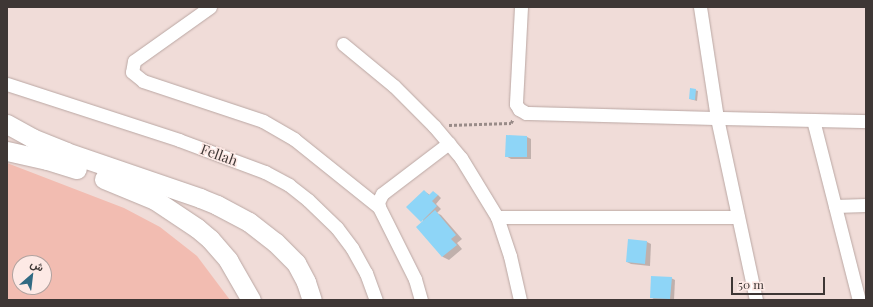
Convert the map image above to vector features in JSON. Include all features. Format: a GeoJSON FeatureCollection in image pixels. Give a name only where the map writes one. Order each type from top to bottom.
{"type":"FeatureCollection","features":[{"type":"Feature","properties":{"kind":"highway"},"geometry":{"type":"LineString","coordinates":[[7,124],[32,138],[66,152],[200,198],[243,219],[275,242],[296,263],[306,282],[312,300]]}},
{"type":"Feature","properties":{"kind":"highway"},"geometry":{"type":"LineString","coordinates":[[7,152],[66,165],[127,187],[169,208],[197,228],[219,249],[235,272],[251,300]]}},
{"type":"Feature","properties":{"kind":"street"},"geometry":{"type":"LineString","coordinates":[[521,7],[516,104],[519,109],[526,113],[866,120]]}},
{"type":"Feature","properties":{"kind":"street"},"geometry":{"type":"LineString","coordinates":[[700,7],[717,118],[756,300]]}},
{"type":"Feature","properties":{"kind":"street"},"geometry":{"type":"LineString","coordinates":[[201,9],[134,60],[132,72],[143,81],[263,120],[294,139],[379,207]]}},
{"type":"Feature","properties":{"kind":"street"},"geometry":{"type":"LineString","coordinates":[[343,44],[394,86],[450,143],[461,158],[497,217],[510,256],[520,300]]}},
{"type":"Feature","properties":{"kind":"street","name":"Fellah"},"geometry":{"type":"LineString","coordinates":[[7,84],[179,140],[265,172],[288,185],[308,200],[337,228],[352,248],[366,273],[376,300]]}},
{"type":"Feature","properties":{"kind":"street"},"geometry":{"type":"LineString","coordinates":[[813,120],[859,300]]}},
{"type":"Feature","properties":{"kind":"street"},"geometry":{"type":"LineString","coordinates":[[421,300],[415,279],[379,207],[378,202],[382,194],[450,143]]}},
{"type":"Feature","properties":{"kind":"street"},"geometry":{"type":"LineString","coordinates":[[835,206],[866,205]]}},
{"type":"Feature","properties":{"kind":"street"},"geometry":{"type":"LineString","coordinates":[[497,217],[738,217]]}},
{"type":"Feature","properties":{"kind":"path"},"geometry":{"type":"LineString","coordinates":[[434,126],[511,123],[519,109]]}},
{"type":"Feature","properties":{"kind":"shaded area"},"geometry":{"type":"Polygon","coordinates":[[[7,163],[124,208],[160,227],[197,256],[230,300],[7,300],[7,163]]]}},
{"type":"Feature","properties":{"kind":"building"},"geometry":{"type":"Polygon","coordinates":[[[690,88],[696,89],[695,100],[689,99],[690,88]]]}},
{"type":"Feature","properties":{"kind":"building"},"geometry":{"type":"Polygon","coordinates":[[[506,135],[527,136],[527,157],[505,157],[506,135]]]}},
{"type":"Feature","properties":{"kind":"building"},"geometry":{"type":"Polygon","coordinates":[[[424,190],[429,195],[433,191],[438,195],[432,201],[437,206],[421,222],[406,207],[424,190]]]}},
{"type":"Feature","properties":{"kind":"building"},"geometry":{"type":"Polygon","coordinates":[[[435,210],[456,235],[451,239],[457,245],[442,257],[416,227],[435,210]]]}},
{"type":"Feature","properties":{"kind":"building"},"geometry":{"type":"Polygon","coordinates":[[[628,239],[647,241],[645,264],[626,262],[628,239]]]}},
{"type":"Feature","properties":{"kind":"building"},"geometry":{"type":"Polygon","coordinates":[[[651,276],[672,277],[670,299],[650,298],[651,276]]]}}]}
